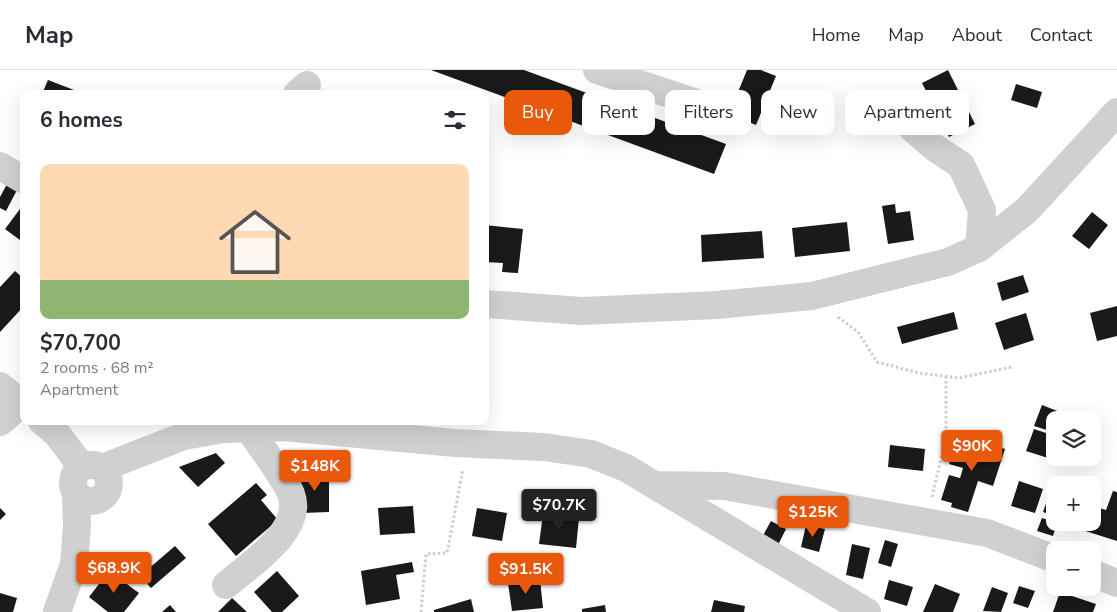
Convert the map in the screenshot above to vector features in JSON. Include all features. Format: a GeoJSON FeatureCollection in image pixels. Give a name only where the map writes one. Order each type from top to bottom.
{"type":"FeatureCollection","features":[{"type":"Feature","properties":{"kind":"street"},"geometry":{"type":"LineString","coordinates":[[597,70],[665,92]]}},
{"type":"Feature","properties":{"kind":"street"},"geometry":{"type":"LineString","coordinates":[[489,304],[582,311],[717,305],[812,296],[948,262],[979,248],[1027,210],[1117,112]]}},
{"type":"Feature","properties":{"kind":"street"},"geometry":{"type":"LineString","coordinates":[[920,135],[935,148],[962,165],[982,210],[979,248]]}},
{"type":"Feature","properties":{"kind":"street"},"geometry":{"type":"LineString","coordinates":[[0,166],[20,178]]}},
{"type":"Feature","properties":{"kind":"street"},"geometry":{"type":"LineString","coordinates":[[0,386],[20,403]]}},
{"type":"Feature","properties":{"kind":"street"},"geometry":{"type":"LineString","coordinates":[[0,422],[20,407]]}},
{"type":"Feature","properties":{"kind":"street"},"geometry":{"type":"LineString","coordinates":[[57,612],[74,564],[77,526],[90,484],[153,447],[184,436],[222,430],[283,427],[468,444],[544,447],[591,454],[626,468],[656,485],[867,612]]}},
{"type":"Feature","properties":{"kind":"street"},"geometry":{"type":"LineString","coordinates":[[49,428],[90,484]]}},
{"type":"Feature","properties":{"kind":"street"},"geometry":{"type":"LineString","coordinates":[[226,585],[282,536],[291,519],[291,494],[249,429]]}},
{"type":"Feature","properties":{"kind":"street"},"geometry":{"type":"LineString","coordinates":[[656,485],[724,486],[987,533],[1046,556]]}},
{"type":"Feature","properties":{"kind":"street"},"geometry":{"type":"LineString","coordinates":[[1101,576],[1117,582]]}},
{"type":"Feature","properties":{"kind":"path"},"geometry":{"type":"LineString","coordinates":[[812,296],[858,332],[877,362],[919,374],[959,378],[1012,367]]}},
{"type":"Feature","properties":{"kind":"path"},"geometry":{"type":"LineString","coordinates":[[926,522],[946,437],[946,376]]}},
{"type":"Feature","properties":{"kind":"path"},"geometry":{"type":"LineString","coordinates":[[421,612],[426,554],[447,553],[468,444]]}},
{"type":"Feature","properties":{"kind":"building"},"geometry":{"type":"Polygon","coordinates":[[[431,70],[524,70],[582,91],[582,125],[572,122],[572,90],[504,90],[504,97],[431,70]]]}},
{"type":"Feature","properties":{"kind":"building"},"geometry":{"type":"Polygon","coordinates":[[[747,70],[761,70],[776,76],[770,90],[761,90],[761,113],[756,125],[751,123],[751,90],[739,90],[747,70]]]}},
{"type":"Feature","properties":{"kind":"building"},"geometry":{"type":"Polygon","coordinates":[[[948,70],[958,90],[926,90],[922,83],[948,70]]]}},
{"type":"Feature","properties":{"kind":"building"},"geometry":{"type":"Polygon","coordinates":[[[48,80],[74,90],[44,90],[48,80]]]}},
{"type":"Feature","properties":{"kind":"building"},"geometry":{"type":"Polygon","coordinates":[[[1016,84],[1042,92],[1037,108],[1011,100],[1016,84]]]}},
{"type":"Feature","properties":{"kind":"building"},"geometry":{"type":"Polygon","coordinates":[[[969,112],[975,124],[969,127],[969,112]]]}},
{"type":"Feature","properties":{"kind":"building"},"geometry":{"type":"Polygon","coordinates":[[[655,118],[665,122],[665,135],[701,135],[726,144],[714,174],[608,135],[655,135],[655,118]]]}},
{"type":"Feature","properties":{"kind":"building"},"geometry":{"type":"Polygon","coordinates":[[[7,184],[17,190],[6,211],[0,208],[0,197],[7,184]]]}},
{"type":"Feature","properties":{"kind":"building"},"geometry":{"type":"Polygon","coordinates":[[[895,204],[896,213],[910,211],[914,240],[888,244],[882,206],[895,204]]]}},
{"type":"Feature","properties":{"kind":"building"},"geometry":{"type":"Polygon","coordinates":[[[20,209],[20,240],[5,229],[20,209]]]}},
{"type":"Feature","properties":{"kind":"building"},"geometry":{"type":"Polygon","coordinates":[[[1092,212],[1108,225],[1089,249],[1072,236],[1092,212]]]}},
{"type":"Feature","properties":{"kind":"building"},"geometry":{"type":"Polygon","coordinates":[[[847,222],[850,251],[795,257],[792,228],[847,222]]]}},
{"type":"Feature","properties":{"kind":"building"},"geometry":{"type":"Polygon","coordinates":[[[489,225],[523,229],[518,273],[502,272],[503,263],[489,262],[489,225]]]}},
{"type":"Feature","properties":{"kind":"building"},"geometry":{"type":"Polygon","coordinates":[[[762,231],[764,258],[702,262],[701,235],[762,231]]]}},
{"type":"Feature","properties":{"kind":"building"},"geometry":{"type":"Polygon","coordinates":[[[15,271],[20,275],[20,310],[0,332],[0,287],[15,271]]]}},
{"type":"Feature","properties":{"kind":"building"},"geometry":{"type":"Polygon","coordinates":[[[1023,275],[1029,292],[1002,301],[997,283],[1023,275]]]}},
{"type":"Feature","properties":{"kind":"building"},"geometry":{"type":"Polygon","coordinates":[[[1117,306],[1117,336],[1097,341],[1090,313],[1117,306]]]}},
{"type":"Feature","properties":{"kind":"building"},"geometry":{"type":"Polygon","coordinates":[[[954,312],[958,329],[902,344],[897,327],[954,312]]]}},
{"type":"Feature","properties":{"kind":"building"},"geometry":{"type":"Polygon","coordinates":[[[1026,313],[1034,340],[1004,350],[995,323],[1026,313]]]}},
{"type":"Feature","properties":{"kind":"building"},"geometry":{"type":"Polygon","coordinates":[[[1042,405],[1057,411],[1046,411],[1046,430],[1034,426],[1042,405]]]}},
{"type":"Feature","properties":{"kind":"building"},"geometry":{"type":"Polygon","coordinates":[[[1034,429],[1046,433],[1046,457],[1026,451],[1034,429]]]}},
{"type":"Feature","properties":{"kind":"building"},"geometry":{"type":"Polygon","coordinates":[[[980,441],[1005,449],[993,486],[978,481],[968,512],[951,507],[952,503],[941,500],[949,475],[960,478],[963,468],[949,464],[956,442],[977,448],[980,441]]]}},
{"type":"Feature","properties":{"kind":"building"},"geometry":{"type":"Polygon","coordinates":[[[890,445],[925,449],[923,471],[888,467],[890,445]]]}},
{"type":"Feature","properties":{"kind":"building"},"geometry":{"type":"Polygon","coordinates":[[[216,453],[225,463],[198,487],[179,467],[216,453]]]}},
{"type":"Feature","properties":{"kind":"building"},"geometry":{"type":"Polygon","coordinates":[[[329,471],[329,512],[302,513],[301,472],[329,471]]]}},
{"type":"Feature","properties":{"kind":"building"},"geometry":{"type":"Polygon","coordinates":[[[1019,481],[1043,489],[1035,513],[1011,506],[1019,481]]]}},
{"type":"Feature","properties":{"kind":"building"},"geometry":{"type":"Polygon","coordinates":[[[256,483],[267,495],[261,500],[278,520],[236,556],[208,524],[256,483]]]}},
{"type":"Feature","properties":{"kind":"building"},"geometry":{"type":"Polygon","coordinates":[[[1113,491],[1117,492],[1117,541],[1085,531],[1101,531],[1101,509],[1106,510],[1113,491]]]}},
{"type":"Feature","properties":{"kind":"building"},"geometry":{"type":"Polygon","coordinates":[[[413,506],[415,533],[380,535],[378,508],[413,506]]]}},
{"type":"Feature","properties":{"kind":"building"},"geometry":{"type":"Polygon","coordinates":[[[0,508],[6,514],[0,520],[0,508]]]}},
{"type":"Feature","properties":{"kind":"building"},"geometry":{"type":"Polygon","coordinates":[[[477,508],[507,513],[502,541],[472,536],[477,508]]]}},
{"type":"Feature","properties":{"kind":"building"},"geometry":{"type":"Polygon","coordinates":[[[543,514],[579,518],[576,548],[539,544],[543,514]]]}},
{"type":"Feature","properties":{"kind":"building"},"geometry":{"type":"Polygon","coordinates":[[[1042,518],[1046,519],[1046,531],[1055,531],[1053,536],[1037,531],[1042,518]]]}},
{"type":"Feature","properties":{"kind":"building"},"geometry":{"type":"Polygon","coordinates":[[[771,521],[786,529],[777,547],[761,539],[771,521]]]}},
{"type":"Feature","properties":{"kind":"building"},"geometry":{"type":"Polygon","coordinates":[[[806,525],[825,529],[819,552],[801,547],[806,525]]]}},
{"type":"Feature","properties":{"kind":"building"},"geometry":{"type":"Polygon","coordinates":[[[885,540],[898,544],[891,567],[878,563],[885,540]]]}},
{"type":"Feature","properties":{"kind":"building"},"geometry":{"type":"Polygon","coordinates":[[[852,544],[870,548],[863,579],[846,575],[852,544]]]}},
{"type":"Feature","properties":{"kind":"building"},"geometry":{"type":"Polygon","coordinates":[[[175,546],[186,558],[151,588],[140,576],[175,546]]]}},
{"type":"Feature","properties":{"kind":"building"},"geometry":{"type":"Polygon","coordinates":[[[412,562],[414,572],[396,575],[400,599],[366,605],[361,571],[412,562]]]}},
{"type":"Feature","properties":{"kind":"building"},"geometry":{"type":"Polygon","coordinates":[[[109,571],[139,593],[124,612],[108,612],[89,597],[109,571]]]}},
{"type":"Feature","properties":{"kind":"building"},"geometry":{"type":"Polygon","coordinates":[[[277,571],[299,596],[282,612],[272,612],[254,592],[277,571]]]}},
{"type":"Feature","properties":{"kind":"building"},"geometry":{"type":"Polygon","coordinates":[[[540,579],[543,608],[512,611],[508,583],[540,579]]]}},
{"type":"Feature","properties":{"kind":"building"},"geometry":{"type":"Polygon","coordinates":[[[889,580],[913,587],[907,606],[884,599],[889,580]]]}},
{"type":"Feature","properties":{"kind":"building"},"geometry":{"type":"Polygon","coordinates":[[[935,584],[960,594],[953,612],[923,612],[935,584]]]}},
{"type":"Feature","properties":{"kind":"building"},"geometry":{"type":"Polygon","coordinates":[[[1019,586],[1035,591],[1028,608],[1013,603],[1019,586]]]}},
{"type":"Feature","properties":{"kind":"building"},"geometry":{"type":"Polygon","coordinates":[[[992,587],[1008,593],[1001,612],[983,611],[992,587]]]}},
{"type":"Feature","properties":{"kind":"building"},"geometry":{"type":"Polygon","coordinates":[[[0,593],[17,598],[13,612],[0,612],[0,593]]]}},
{"type":"Feature","properties":{"kind":"building"},"geometry":{"type":"Polygon","coordinates":[[[1059,596],[1072,596],[1096,604],[1093,612],[1053,612],[1059,596]]]}},
{"type":"Feature","properties":{"kind":"building"},"geometry":{"type":"Polygon","coordinates":[[[232,598],[247,612],[218,612],[232,598]]]}},
{"type":"Feature","properties":{"kind":"building"},"geometry":{"type":"Polygon","coordinates":[[[471,599],[474,612],[434,612],[434,610],[471,599]]]}},
{"type":"Feature","properties":{"kind":"building"},"geometry":{"type":"Polygon","coordinates":[[[714,600],[745,606],[744,612],[711,612],[714,600]]]}},
{"type":"Feature","properties":{"kind":"building"},"geometry":{"type":"Polygon","coordinates":[[[170,605],[176,612],[162,612],[170,605]]]}},
{"type":"Feature","properties":{"kind":"building"},"geometry":{"type":"Polygon","coordinates":[[[605,605],[606,612],[582,612],[582,609],[605,605]]]}}]}
